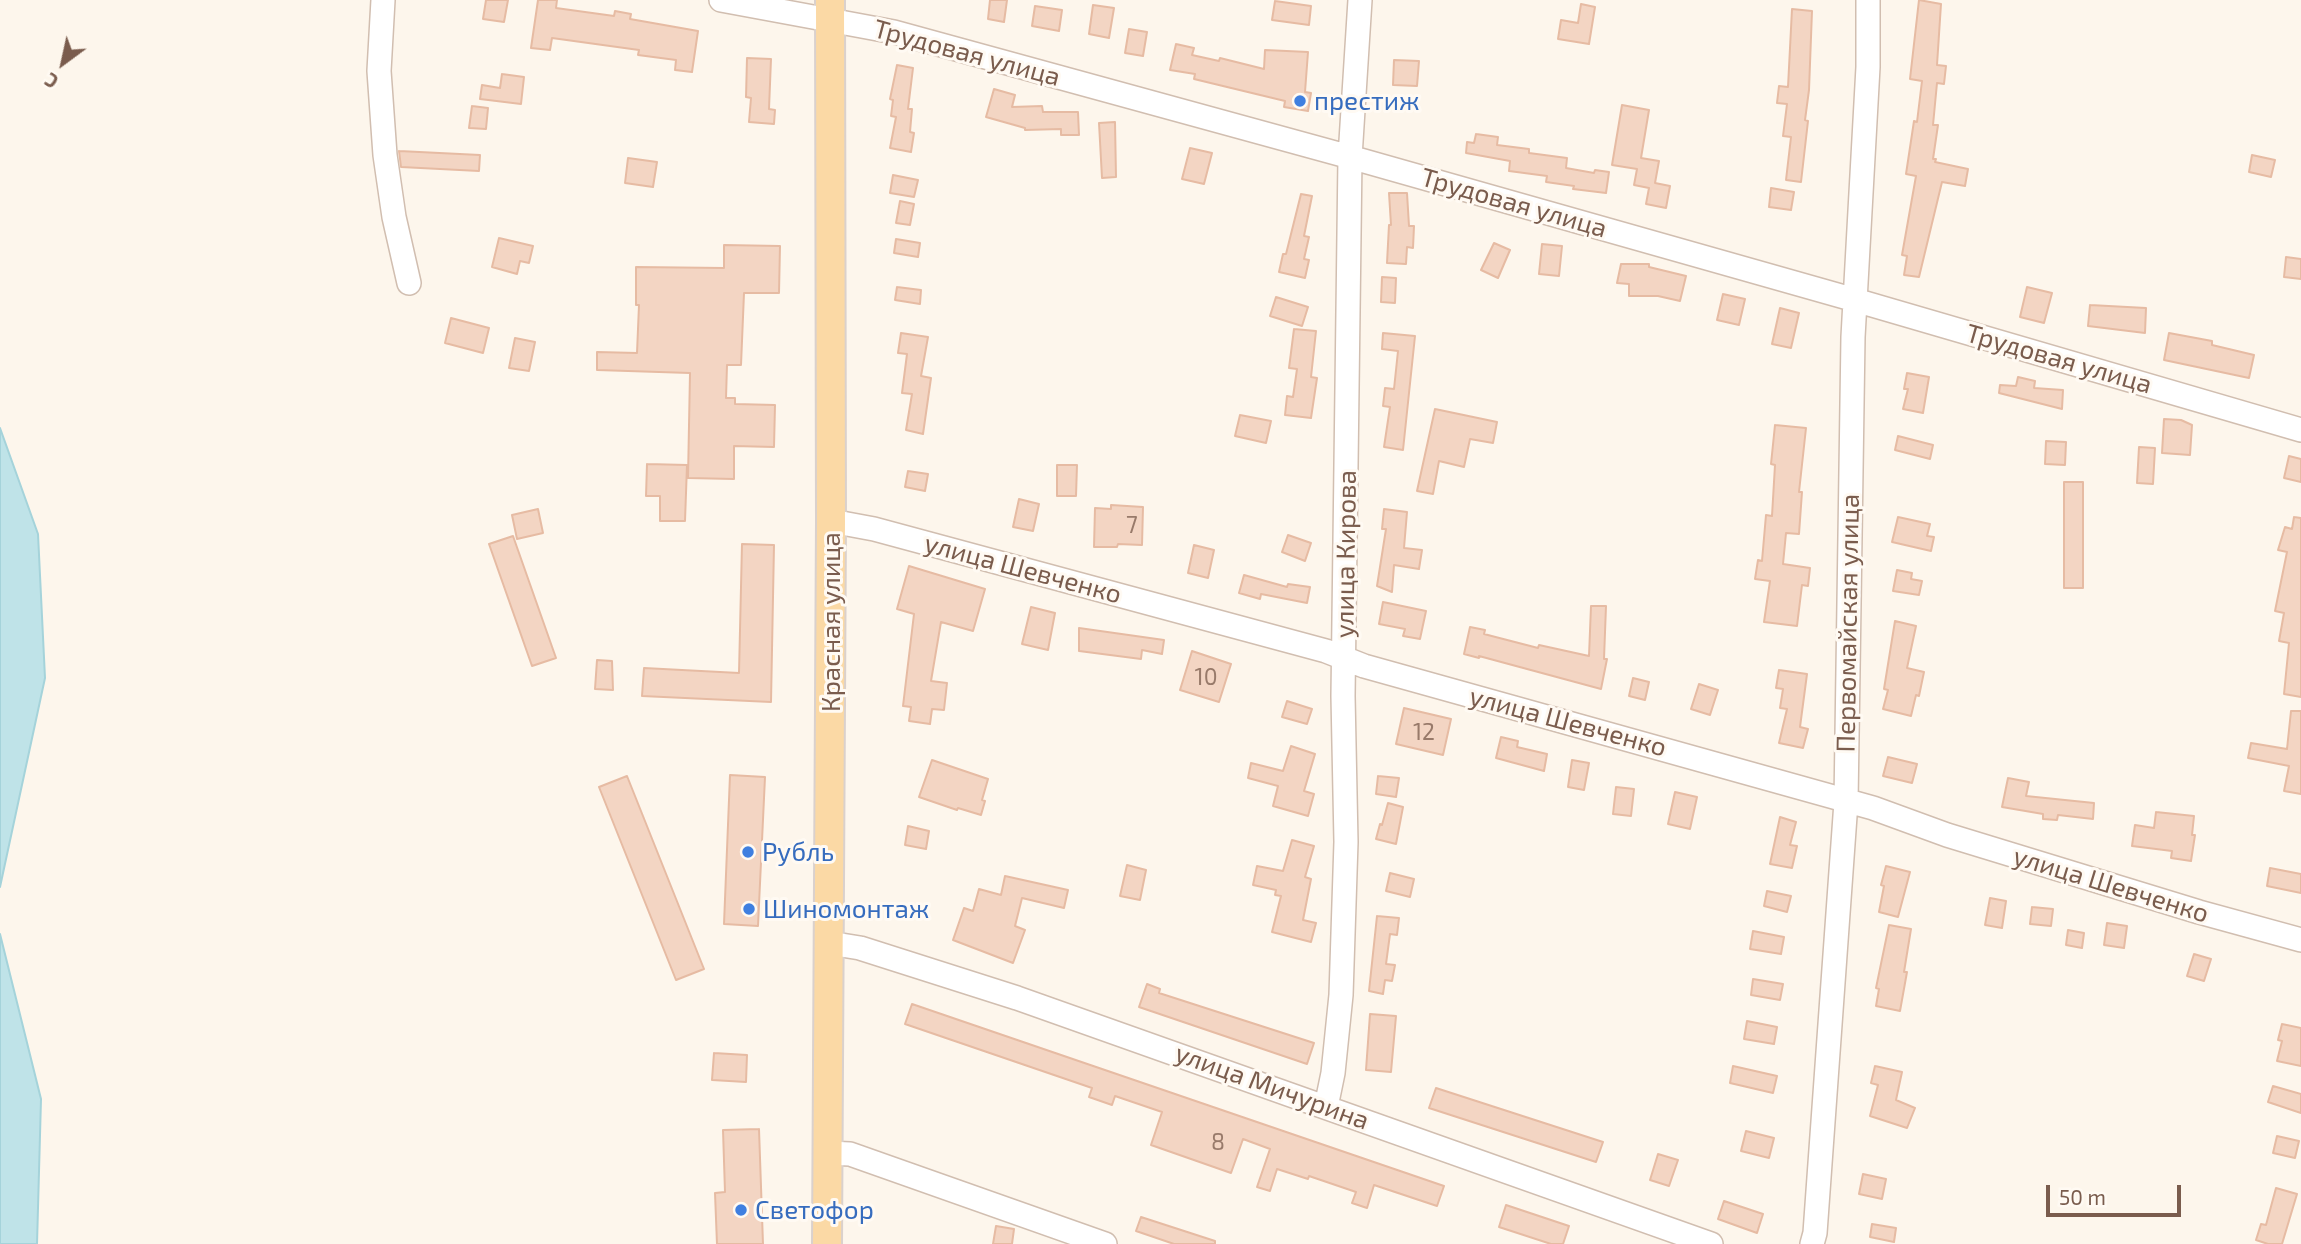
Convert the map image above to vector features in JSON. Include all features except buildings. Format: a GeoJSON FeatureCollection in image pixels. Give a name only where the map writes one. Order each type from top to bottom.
{"type":"FeatureCollection","features":[{"type":"Feature","properties":{"kind":"main road","name":"Красная улица"},"geometry":{"type":"LineString","coordinates":[[827,1244],[831,521],[830,10]]}},
{"type":"Feature","properties":{"kind":"street"},"geometry":{"type":"LineString","coordinates":[[383,0],[379,71],[385,155],[394,217],[409,282]]}},
{"type":"Feature","properties":{"kind":"street","name":"Трудовая улица"},"geometry":{"type":"LineString","coordinates":[[721,0],[830,10],[894,32],[1350,157],[2301,430]]}},
{"type":"Feature","properties":{"kind":"street","name":"улица Кирова"},"geometry":{"type":"LineString","coordinates":[[1326,1107],[1333,1073],[1341,995],[1346,842],[1342,696],[1345,658],[1350,157],[1360,0]]}},
{"type":"Feature","properties":{"kind":"street","name":"Первомайская улица"},"geometry":{"type":"LineString","coordinates":[[1812,1244],[1846,802],[1855,300],[1868,67],[1868,0]]}},
{"type":"Feature","properties":{"kind":"street","name":"улица Шевченко"},"geometry":{"type":"LineString","coordinates":[[831,521],[887,533],[1313,647],[1364,666],[1873,808],[1947,835],[2199,912],[2301,940]]}},
{"type":"Feature","properties":{"kind":"street","name":"улица Мичурина"},"geometry":{"type":"LineString","coordinates":[[829,943],[860,948],[1017,998],[1711,1244]]}},
{"type":"Feature","properties":{"kind":"street"},"geometry":{"type":"LineString","coordinates":[[827,1153],[850,1154],[1105,1244]]}},
{"type":"Feature","properties":{"kind":"water"},"geometry":{"type":"Polygon","coordinates":[[[0,428],[38,534],[45,678],[0,887],[0,428]]]}},
{"type":"Feature","properties":{"kind":"water"},"geometry":{"type":"Polygon","coordinates":[[[0,934],[41,1099],[37,1244],[0,1244],[0,934]]]}},
{"type":"Feature","properties":{"kind":"place","name":"престиж"},"geometry":{"type":"Point","coordinates":[1300,101]}},
{"type":"Feature","properties":{"kind":"place","name":"Рубль"},"geometry":{"type":"Point","coordinates":[748,852]}},
{"type":"Feature","properties":{"kind":"place","name":"Шиномонтаж"},"geometry":{"type":"Point","coordinates":[749,909]}},
{"type":"Feature","properties":{"kind":"place","name":"Светофор"},"geometry":{"type":"Point","coordinates":[741,1210]}}]}
